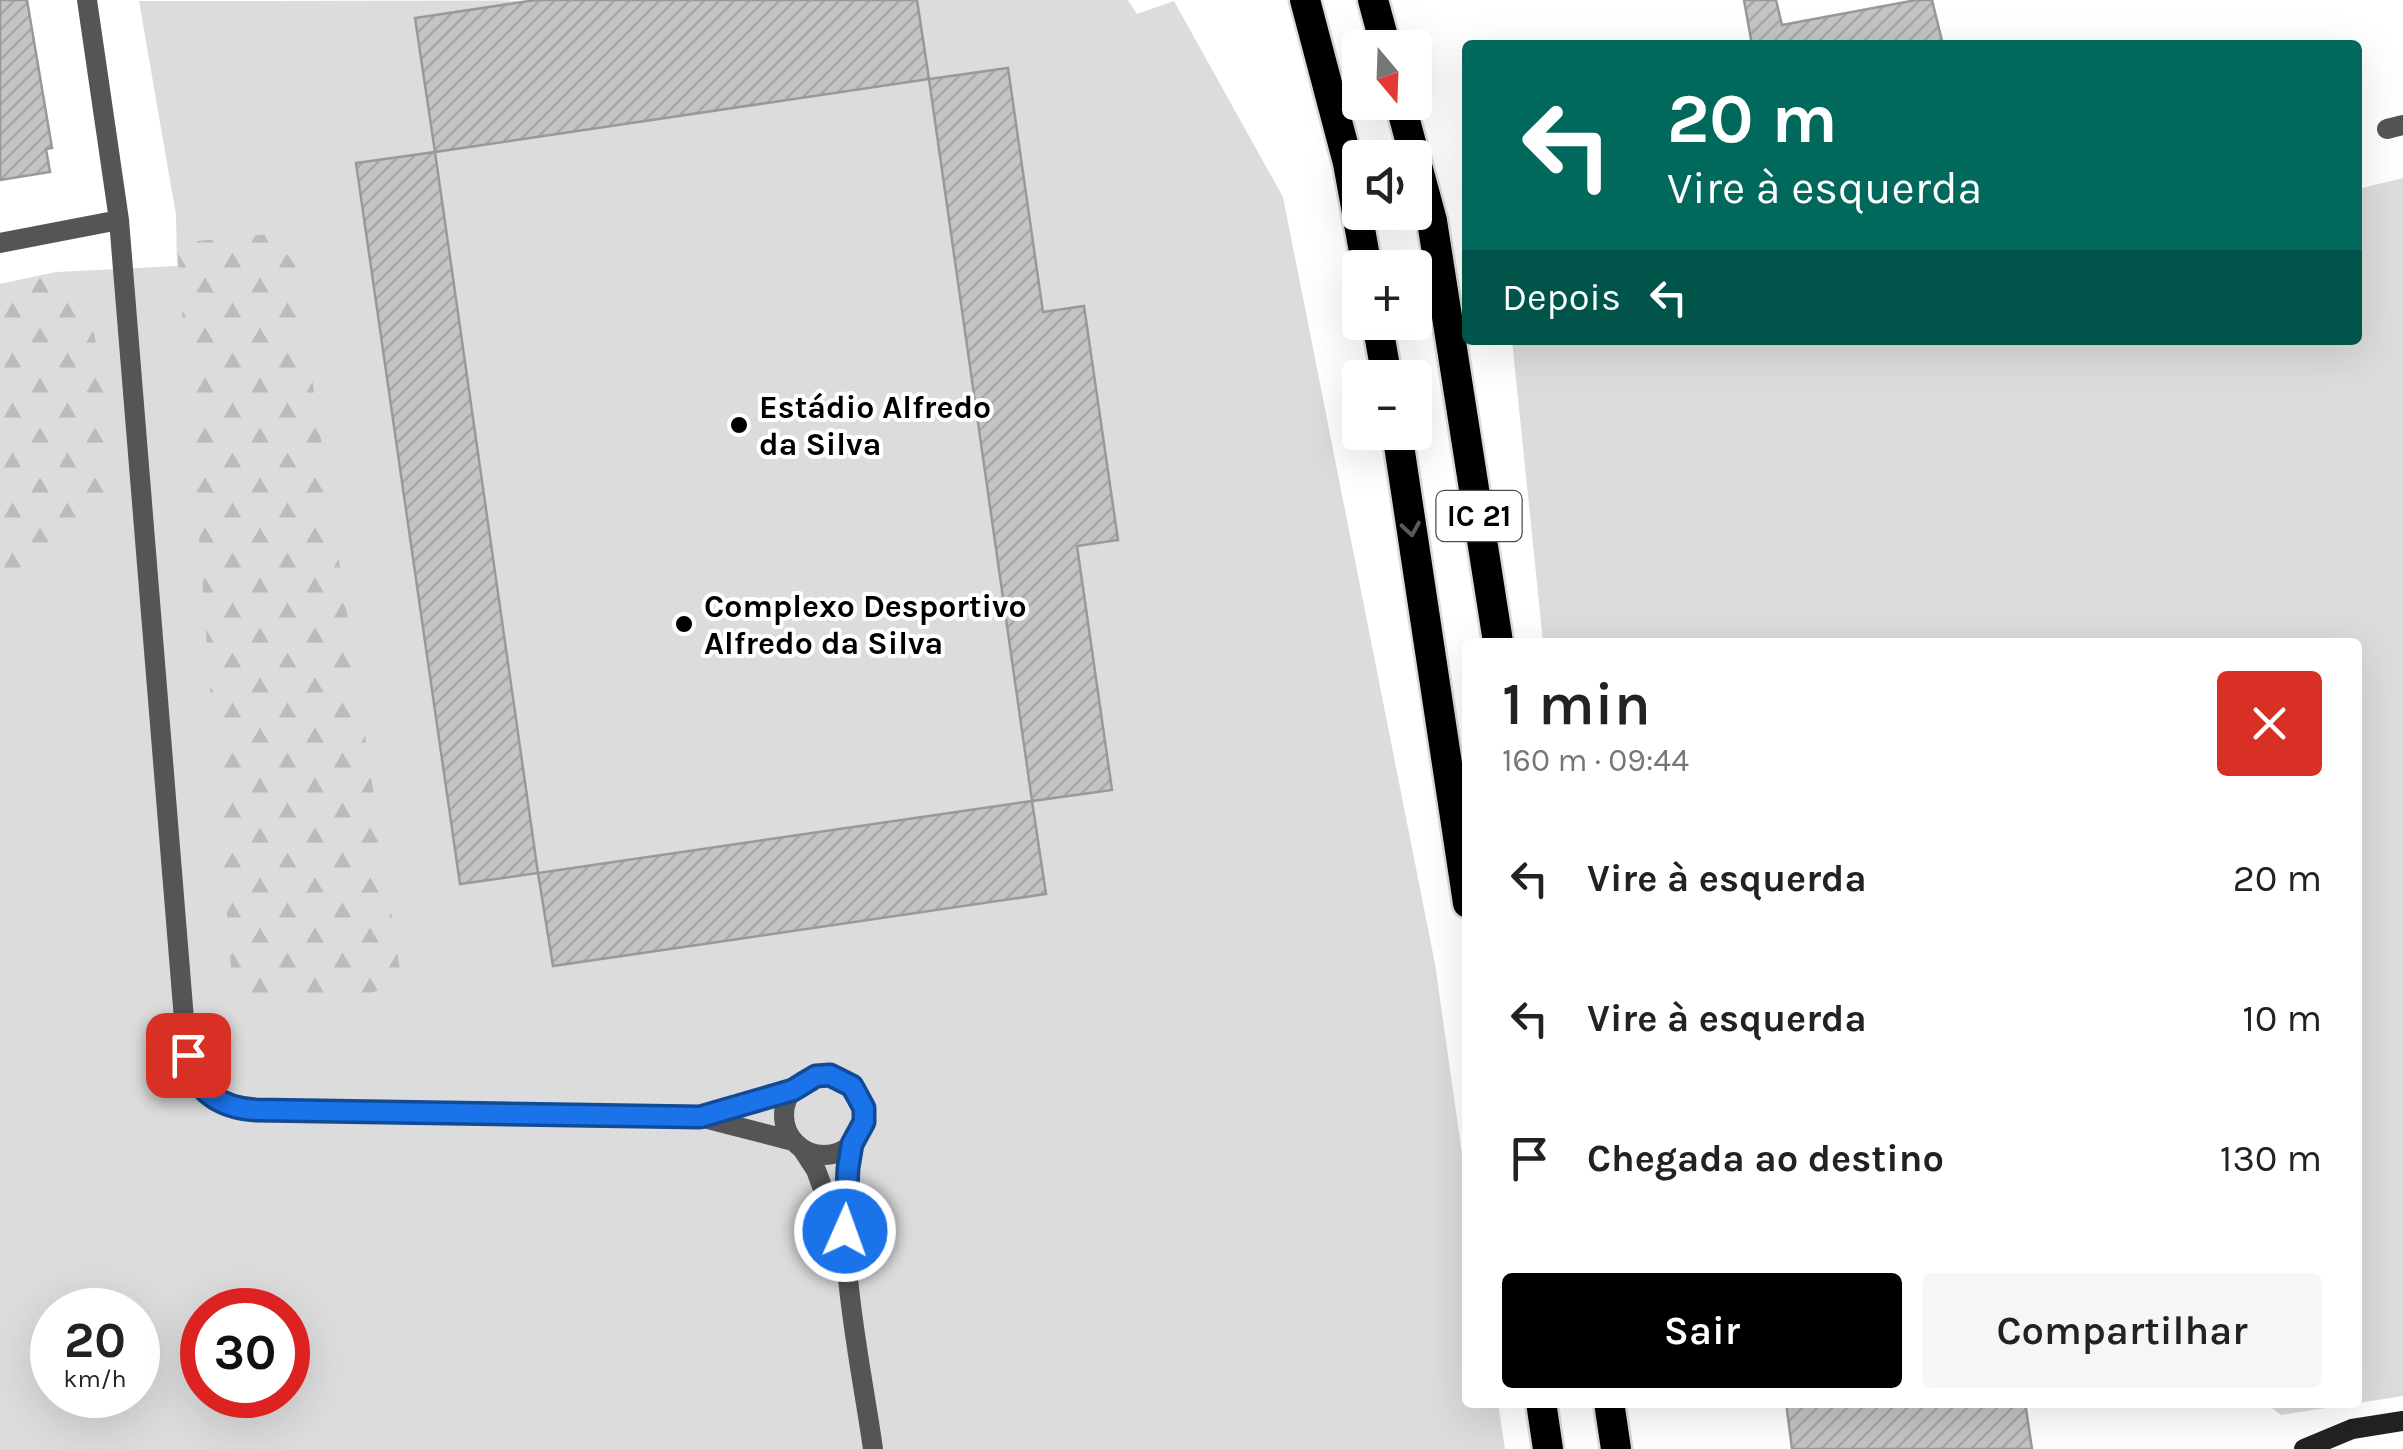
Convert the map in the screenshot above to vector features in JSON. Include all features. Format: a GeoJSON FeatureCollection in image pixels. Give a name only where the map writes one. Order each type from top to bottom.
{"type":"FeatureCollection","features":[{"type":"Feature","properties":{"kind":"highway"},"geometry":{"type":"LineString","coordinates":[[1305,0],[1348,163],[1364,250]]}},
{"type":"Feature","properties":{"kind":"highway"},"geometry":{"type":"LineString","coordinates":[[1373,0],[1381,30]]}},
{"type":"Feature","properties":{"kind":"highway","name":"IC 21"},"geometry":{"type":"LineString","coordinates":[[1432,228],[1497,638]]}},
{"type":"Feature","properties":{"kind":"highway","name":"IC 21"},"geometry":{"type":"LineString","coordinates":[[1400,450],[1462,863]]}},
{"type":"Feature","properties":{"kind":"highway"},"geometry":{"type":"LineString","coordinates":[[1542,1408],[1548,1449]]}},
{"type":"Feature","properties":{"kind":"highway"},"geometry":{"type":"LineString","coordinates":[[1610,1408],[1616,1449]]}},
{"type":"Feature","properties":{"kind":"street"},"geometry":{"type":"LineString","coordinates":[[87,0],[119,220],[186,1044],[196,1080],[217,1100],[245,1109],[700,1117],[830,1155],[852,1144]]}},
{"type":"Feature","properties":{"kind":"street"},"geometry":{"type":"LineString","coordinates":[[0,244],[119,220]]}},
{"type":"Feature","properties":{"kind":"street"},"geometry":{"type":"LineString","coordinates":[[700,1117],[793,1090],[816,1076],[830,1075],[852,1086],[864,1108],[864,1122],[852,1144],[848,1168],[845,1251],[874,1449]]}},
{"type":"Feature","properties":{"kind":"street"},"geometry":{"type":"LineString","coordinates":[[793,1090],[784,1115],[816,1170],[845,1251]]}},
{"type":"Feature","properties":{"kind":"street"},"geometry":{"type":"LineString","coordinates":[[2304,1449],[2352,1429],[2403,1421]]}},
{"type":"Feature","properties":{"kind":"green space","name":"Complexo Desportivo Alfredo da Silva"},"geometry":{"type":"Polygon","coordinates":[[[1128,0],[1137,14],[1174,1],[1283,197],[1435,964],[1462,1154],[1462,1408],[1499,1408],[1505,1449],[0,1449],[0,284],[57,272],[177,266],[176,215],[139,1],[1128,0]]]}},
{"type":"Feature","properties":{"kind":"green space"},"geometry":{"type":"Polygon","coordinates":[[[2403,178],[2403,1396],[2362,1402],[2362,638],[1543,638],[1513,345],[2362,345],[2362,188],[2403,178]]]}},
{"type":"Feature","properties":{"kind":"green space"},"geometry":{"type":"Polygon","coordinates":[[[270,234],[295,264],[402,984],[334,1003],[233,995],[177,243],[270,234]]]}},
{"type":"Feature","properties":{"kind":"green space"},"geometry":{"type":"Polygon","coordinates":[[[57,272],[90,316],[103,374],[110,456],[105,507],[12,589],[0,588],[0,284],[57,272]]]}},
{"type":"Feature","properties":{"kind":"green space"},"geometry":{"type":"Polygon","coordinates":[[[2272,1408],[2326,1408],[2281,1415],[2272,1408]]]}},
{"type":"Feature","properties":{"kind":"building"},"geometry":{"type":"Polygon","coordinates":[[[0,0],[27,0],[52,148],[46,149],[50,172],[0,180],[0,0]]]}},
{"type":"Feature","properties":{"kind":"building"},"geometry":{"type":"Polygon","coordinates":[[[536,0],[917,0],[929,79],[435,152],[415,18],[536,0]]]}},
{"type":"Feature","properties":{"kind":"building"},"geometry":{"type":"Polygon","coordinates":[[[1744,0],[1776,0],[1782,25],[1932,0],[1942,40],[1751,40],[1744,0]]]}},
{"type":"Feature","properties":{"kind":"building"},"geometry":{"type":"Polygon","coordinates":[[[1008,68],[1043,312],[1084,306],[1118,540],[1077,546],[1112,790],[1032,801],[929,79],[1008,68]]]}},
{"type":"Feature","properties":{"kind":"building"},"geometry":{"type":"Polygon","coordinates":[[[435,152],[538,873],[460,884],[356,163],[435,152]]]}},
{"type":"Feature","properties":{"kind":"building"},"geometry":{"type":"Polygon","coordinates":[[[1032,801],[1046,894],[553,966],[538,873],[1032,801]]]}},
{"type":"Feature","properties":{"kind":"building"},"geometry":{"type":"Polygon","coordinates":[[[1787,1408],[2026,1408],[2032,1449],[1792,1449],[1787,1408]]]}},
{"type":"Feature","properties":{"kind":"place","name":"Estádio Alfredo da Silva"},"geometry":{"type":"Point","coordinates":[739,425]}},
{"type":"Feature","properties":{"kind":"place","name":"Complexo Desportivo Alfredo da Silva"},"geometry":{"type":"Point","coordinates":[684,624]}},
{"type":"Feature","properties":{"kind":"route"},"geometry":{"type":"LineString","coordinates":[[188,1055],[193,1075],[205,1092],[225,1104],[256,1110],[700,1117],[793,1090],[816,1076],[830,1075],[852,1086],[864,1108],[864,1122],[852,1144],[848,1168],[845,1231]]}}]}
